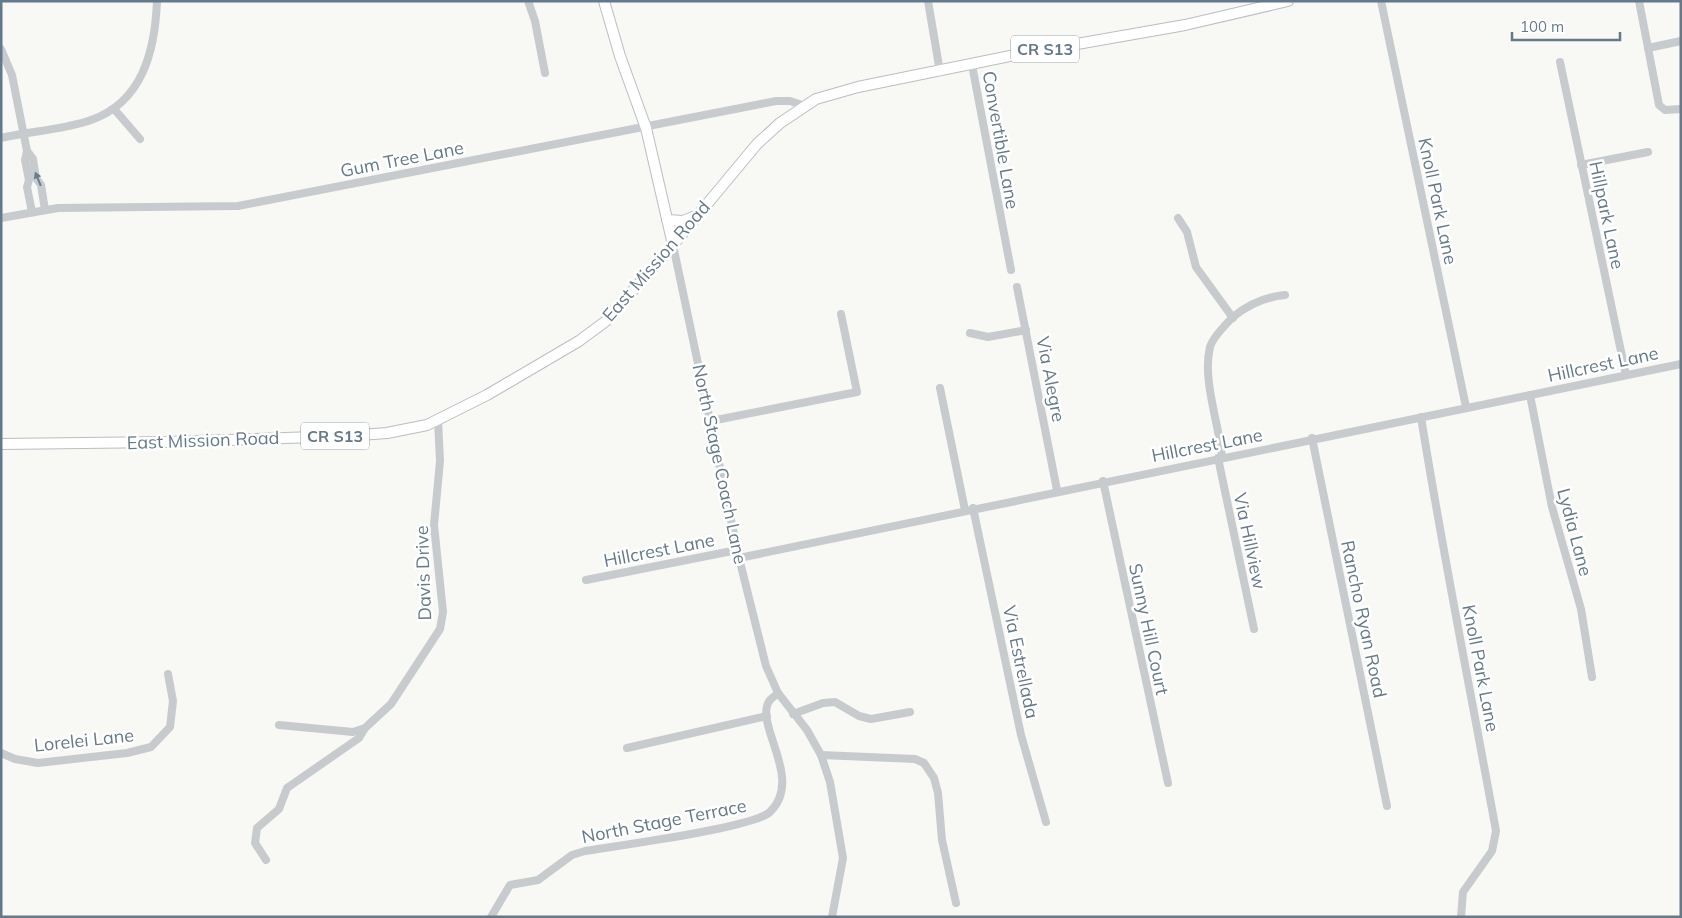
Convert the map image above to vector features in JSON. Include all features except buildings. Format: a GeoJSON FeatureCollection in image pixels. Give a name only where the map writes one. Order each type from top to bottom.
{"type":"FeatureCollection","features":[{"type":"Feature","properties":{"kind":"main road","name":"North Stage Coach Lane"},"geometry":{"type":"LineString","coordinates":[[604,1],[617,47],[646,128],[673,245]]}},
{"type":"Feature","properties":{"kind":"main road","name":"East Mission Road"},"geometry":{"type":"LineString","coordinates":[[1,444],[164,442],[346,436],[409,429],[438,420],[487,395],[579,341],[613,314],[757,144],[780,123],[816,99],[858,87],[1106,38],[1186,25],[1288,1]]}},
{"type":"Feature","properties":{"kind":"main road"},"geometry":{"type":"LineString","coordinates":[[668,220],[683,221],[698,214]]}},
{"type":"Feature","properties":{"kind":"street"},"geometry":{"type":"LineString","coordinates":[[1,138],[90,120],[115,110],[129,95],[145,68],[156,32],[157,1]]}},
{"type":"Feature","properties":{"kind":"street"},"geometry":{"type":"LineString","coordinates":[[528,1],[535,22],[545,73]]}},
{"type":"Feature","properties":{"kind":"street"},"geometry":{"type":"LineString","coordinates":[[928,1],[940,72]]}},
{"type":"Feature","properties":{"kind":"street","name":"Knoll Park Lane"},"geometry":{"type":"LineString","coordinates":[[1381,1],[1466,407]]}},
{"type":"Feature","properties":{"kind":"street"},"geometry":{"type":"LineString","coordinates":[[1639,1],[1659,105],[1671,112],[1681,109]]}},
{"type":"Feature","properties":{"kind":"street"},"geometry":{"type":"LineString","coordinates":[[1648,48],[1681,41]]}},
{"type":"Feature","properties":{"kind":"street"},"geometry":{"type":"LineString","coordinates":[[1,49],[12,75],[27,150],[32,159],[36,178],[41,185],[45,210]]}},
{"type":"Feature","properties":{"kind":"street","name":"Hillpark Lane"},"geometry":{"type":"LineString","coordinates":[[1560,62],[1626,375]]}},
{"type":"Feature","properties":{"kind":"street","name":"Convertible Lane"},"geometry":{"type":"LineString","coordinates":[[972,65],[1011,270]]}},
{"type":"Feature","properties":{"kind":"street","name":"Gum Tree Lane"},"geometry":{"type":"LineString","coordinates":[[1,218],[45,210],[238,206],[646,128],[776,101],[790,101],[805,106]]}},
{"type":"Feature","properties":{"kind":"street"},"geometry":{"type":"LineString","coordinates":[[115,110],[140,139]]}},
{"type":"Feature","properties":{"kind":"street"},"geometry":{"type":"LineString","coordinates":[[27,150],[25,160],[29,180],[27,187],[32,212]]}},
{"type":"Feature","properties":{"kind":"street"},"geometry":{"type":"LineString","coordinates":[[1581,165],[1648,152]]}},
{"type":"Feature","properties":{"kind":"street"},"geometry":{"type":"LineString","coordinates":[[1178,218],[1187,232],[1196,266],[1233,318]]}},
{"type":"Feature","properties":{"kind":"street","name":"North Stage Coach Lane"},"geometry":{"type":"LineString","coordinates":[[673,245],[738,554],[766,666],[778,693],[806,730],[821,755],[830,782],[843,858],[832,917]]}},
{"type":"Feature","properties":{"kind":"street"},"geometry":{"type":"LineString","coordinates":[[1017,287],[1026,330]]}},
{"type":"Feature","properties":{"kind":"street","name":"Via Hillview"},"geometry":{"type":"LineString","coordinates":[[1254,629],[1220,457],[1208,370],[1211,345],[1242,309],[1267,297],[1285,295]]}},
{"type":"Feature","properties":{"kind":"street"},"geometry":{"type":"LineString","coordinates":[[711,421],[857,392],[841,314]]}},
{"type":"Feature","properties":{"kind":"street","name":"Via Alegre"},"geometry":{"type":"LineString","coordinates":[[970,333],[988,337],[1026,330],[1057,490]]}},
{"type":"Feature","properties":{"kind":"street","name":"Hillcrest Lane"},"geometry":{"type":"LineString","coordinates":[[586,580],[738,554],[969,509],[1681,364]]}},
{"type":"Feature","properties":{"kind":"street","name":"Via Estrellada"},"geometry":{"type":"LineString","coordinates":[[940,388],[1021,735],[1046,822]]}},
{"type":"Feature","properties":{"kind":"street","name":"Lydia Lane"},"geometry":{"type":"LineString","coordinates":[[1530,395],[1552,508],[1580,609],[1592,677]]}},
{"type":"Feature","properties":{"kind":"street","name":"Knoll Park Lane"},"geometry":{"type":"LineString","coordinates":[[1421,417],[1446,574],[1471,691],[1496,831],[1492,851],[1462,892],[1461,917]]}},
{"type":"Feature","properties":{"kind":"street","name":"Davis Drive"},"geometry":{"type":"LineString","coordinates":[[266,860],[255,843],[257,828],[279,808],[288,788],[359,738],[365,728],[391,704],[440,629],[443,612],[434,525],[440,461],[438,420]]}},
{"type":"Feature","properties":{"kind":"street","name":"Rancho Ryan Road"},"geometry":{"type":"LineString","coordinates":[[1312,438],[1387,806]]}},
{"type":"Feature","properties":{"kind":"street","name":"Sunny Hill Court"},"geometry":{"type":"LineString","coordinates":[[1103,481],[1168,783]]}},
{"type":"Feature","properties":{"kind":"street","name":"Lorelei Lane"},"geometry":{"type":"LineString","coordinates":[[1,753],[15,759],[38,762],[127,753],[151,747],[170,727],[173,702],[168,674]]}},
{"type":"Feature","properties":{"kind":"street"},"geometry":{"type":"LineString","coordinates":[[627,748],[767,716],[770,700],[778,693]]}},
{"type":"Feature","properties":{"kind":"street"},"geometry":{"type":"LineString","coordinates":[[793,714],[822,703],[835,702],[859,716],[872,720],[910,712]]}},
{"type":"Feature","properties":{"kind":"street","name":"North Stage Terrace"},"geometry":{"type":"LineString","coordinates":[[491,917],[510,885],[538,880],[572,855],[585,851],[740,824],[767,814],[780,796],[783,785],[767,716]]}},
{"type":"Feature","properties":{"kind":"street"},"geometry":{"type":"LineString","coordinates":[[279,725],[353,732],[365,728]]}},
{"type":"Feature","properties":{"kind":"street"},"geometry":{"type":"LineString","coordinates":[[821,755],[915,759],[924,763],[934,778],[938,793],[942,840],[956,903]]}}]}
